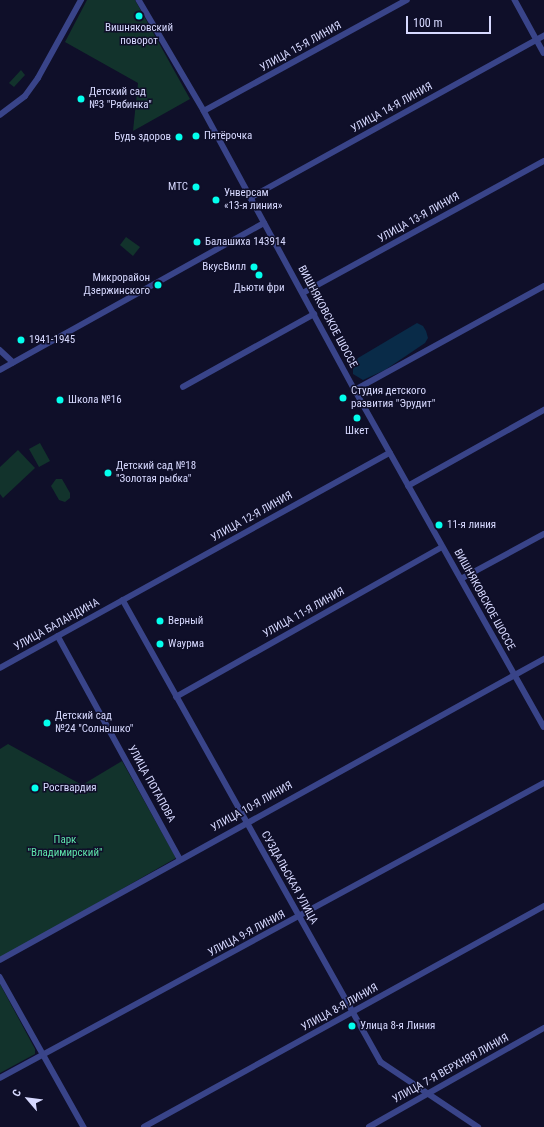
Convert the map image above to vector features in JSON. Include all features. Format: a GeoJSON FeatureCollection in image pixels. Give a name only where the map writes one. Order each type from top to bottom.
{"type":"FeatureCollection","features":[{"type":"Feature","properties":{"kind":"street"},"geometry":{"type":"LineString","coordinates":[[0,114],[25,96],[38,78],[81,0]]}},
{"type":"Feature","properties":{"kind":"street","name":"ВИШНЯКОВСКОЕ ШОССЕ"},"geometry":{"type":"LineString","coordinates":[[139,0],[204,111],[355,390],[544,727]]}},
{"type":"Feature","properties":{"kind":"street","name":"УЛИЦА 15-Я ЛИНИЯ"},"geometry":{"type":"LineString","coordinates":[[204,111],[408,0]]}},
{"type":"Feature","properties":{"kind":"street"},"geometry":{"type":"LineString","coordinates":[[515,0],[544,53]]}},
{"type":"Feature","properties":{"kind":"street","name":"УЛИЦА 14-Я ЛИНИЯ"},"geometry":{"type":"LineString","coordinates":[[250,198],[544,36]]}},
{"type":"Feature","properties":{"kind":"street","name":"УЛИЦА 13-Я ЛИНИЯ"},"geometry":{"type":"LineString","coordinates":[[303,293],[544,161]]}},
{"type":"Feature","properties":{"kind":"street"},"geometry":{"type":"LineString","coordinates":[[0,370],[264,223]]}},
{"type":"Feature","properties":{"kind":"street"},"geometry":{"type":"LineString","coordinates":[[355,390],[544,286]]}},
{"type":"Feature","properties":{"kind":"street"},"geometry":{"type":"LineString","coordinates":[[183,387],[314,314]]}},
{"type":"Feature","properties":{"kind":"street"},"geometry":{"type":"LineString","coordinates":[[0,350],[14,362]]}},
{"type":"Feature","properties":{"kind":"street"},"geometry":{"type":"LineString","coordinates":[[408,486],[544,410]]}},
{"type":"Feature","properties":{"kind":"street","name":"УЛИЦА 12-Я ЛИНИЯ"},"geometry":{"type":"LineString","coordinates":[[123,600],[390,453]]}},
{"type":"Feature","properties":{"kind":"street"},"geometry":{"type":"LineString","coordinates":[[461,579],[544,534]]}},
{"type":"Feature","properties":{"kind":"street","name":"УЛИЦА 11-Я ЛИНИЯ"},"geometry":{"type":"LineString","coordinates":[[176,697],[442,547]]}},
{"type":"Feature","properties":{"kind":"street","name":"УЛИЦА БАЛАНДИНА"},"geometry":{"type":"LineString","coordinates":[[0,668],[123,600]]}},
{"type":"Feature","properties":{"kind":"street","name":"СУЗДАЛЬСКАЯ УЛИЦА"},"geometry":{"type":"LineString","coordinates":[[123,600],[352,1013],[381,1062],[478,1127]]}},
{"type":"Feature","properties":{"kind":"street","name":"УЛИЦА ПОТАПОВА"},"geometry":{"type":"LineString","coordinates":[[58,636],[180,858]]}},
{"type":"Feature","properties":{"kind":"street"},"geometry":{"type":"LineString","coordinates":[[515,675],[544,659]]}},
{"type":"Feature","properties":{"kind":"street","name":"УЛИЦА 10-Я ЛИНИЯ"},"geometry":{"type":"LineString","coordinates":[[0,960],[180,858],[515,675]]}},
{"type":"Feature","properties":{"kind":"street","name":"УЛИЦА 9-Я ЛИНИЯ"},"geometry":{"type":"LineString","coordinates":[[0,1078],[544,783]]}},
{"type":"Feature","properties":{"kind":"street","name":"УЛИЦА 8-Я ЛИНИЯ"},"geometry":{"type":"LineString","coordinates":[[144,1127],[544,906]]}},
{"type":"Feature","properties":{"kind":"street"},"geometry":{"type":"LineString","coordinates":[[0,977],[84,1127]]}},
{"type":"Feature","properties":{"kind":"street","name":"УЛИЦА 7-Я ВЕРХНЯЯ ЛИНИЯ"},"geometry":{"type":"LineString","coordinates":[[369,1127],[544,1028]]}},
{"type":"Feature","properties":{"kind":"green space"},"geometry":{"type":"Polygon","coordinates":[[[87,0],[135,0],[190,99],[133,131],[138,83],[65,42],[87,0]]]}},
{"type":"Feature","properties":{"kind":"green space"},"geometry":{"type":"Polygon","coordinates":[[[21,70],[25,75],[14,87],[9,83],[21,70]]]}},
{"type":"Feature","properties":{"kind":"green space"},"geometry":{"type":"Polygon","coordinates":[[[126,237],[140,247],[133,256],[120,245],[126,237]]]}},
{"type":"Feature","properties":{"kind":"green space"},"geometry":{"type":"Polygon","coordinates":[[[40,443],[50,461],[39,467],[29,449],[40,443]]]}},
{"type":"Feature","properties":{"kind":"green space"},"geometry":{"type":"Polygon","coordinates":[[[18,450],[35,468],[3,498],[0,494],[0,467],[18,450]]]}},
{"type":"Feature","properties":{"kind":"green space"},"geometry":{"type":"Polygon","coordinates":[[[56,479],[62,479],[70,493],[70,498],[65,502],[59,500],[51,486],[56,479]]]}},
{"type":"Feature","properties":{"kind":"green space","name":"Парк \"Владимирский\""},"geometry":{"type":"Polygon","coordinates":[[[8,744],[82,785],[122,761],[176,858],[0,959],[0,749],[8,744]]]}},
{"type":"Feature","properties":{"kind":"green space"},"geometry":{"type":"Polygon","coordinates":[[[0,984],[35,1049],[35,1054],[0,1073],[0,984]]]}},
{"type":"Feature","properties":{"kind":"water"},"geometry":{"type":"Polygon","coordinates":[[[417,323],[423,326],[426,331],[428,338],[425,343],[385,370],[363,380],[353,374],[353,367],[358,358],[417,323]]]}},
{"type":"Feature","properties":{"kind":"place","name":"Вишняковский поворот"},"geometry":{"type":"Point","coordinates":[139,16]}},
{"type":"Feature","properties":{"kind":"place","name":"Детский сад №3 \"Рябинка\""},"geometry":{"type":"Point","coordinates":[81,99]}},
{"type":"Feature","properties":{"kind":"place","name":"Пятёрочка"},"geometry":{"type":"Point","coordinates":[196,136]}},
{"type":"Feature","properties":{"kind":"place","name":"Будь здоров"},"geometry":{"type":"Point","coordinates":[179,137]}},
{"type":"Feature","properties":{"kind":"place","name":"МТС"},"geometry":{"type":"Point","coordinates":[196,187]}},
{"type":"Feature","properties":{"kind":"place","name":"Унверсам «13-я линия»"},"geometry":{"type":"Point","coordinates":[216,200]}},
{"type":"Feature","properties":{"kind":"place","name":"Балашиха 143914"},"geometry":{"type":"Point","coordinates":[197,242]}},
{"type":"Feature","properties":{"kind":"place","name":"ВкусВилл"},"geometry":{"type":"Point","coordinates":[254,267]}},
{"type":"Feature","properties":{"kind":"place","name":"Дьюти фри"},"geometry":{"type":"Point","coordinates":[259,275]}},
{"type":"Feature","properties":{"kind":"place","name":"Микрорайон Дзержинского"},"geometry":{"type":"Point","coordinates":[158,285]}},
{"type":"Feature","properties":{"kind":"place","name":"1941-1945"},"geometry":{"type":"Point","coordinates":[21,340]}},
{"type":"Feature","properties":{"kind":"place","name":"Студия детского развития \"Эрудит\""},"geometry":{"type":"Point","coordinates":[343,398]}},
{"type":"Feature","properties":{"kind":"place","name":"Школа №16"},"geometry":{"type":"Point","coordinates":[60,400]}},
{"type":"Feature","properties":{"kind":"place","name":"Шкет"},"geometry":{"type":"Point","coordinates":[357,418]}},
{"type":"Feature","properties":{"kind":"place","name":"Детский сад №18 \"Золотая рыбка\""},"geometry":{"type":"Point","coordinates":[108,473]}},
{"type":"Feature","properties":{"kind":"place","name":"11-я линия"},"geometry":{"type":"Point","coordinates":[439,525]}},
{"type":"Feature","properties":{"kind":"place","name":"Верный"},"geometry":{"type":"Point","coordinates":[160,621]}},
{"type":"Feature","properties":{"kind":"place","name":"Wаурма"},"geometry":{"type":"Point","coordinates":[160,644]}},
{"type":"Feature","properties":{"kind":"place","name":"Детский сад №24 \"Солнышко\""},"geometry":{"type":"Point","coordinates":[47,723]}},
{"type":"Feature","properties":{"kind":"place","name":"Росгвардия"},"geometry":{"type":"Point","coordinates":[35,788]}},
{"type":"Feature","properties":{"kind":"place","name":"Улица 8-я Линия"},"geometry":{"type":"Point","coordinates":[352,1026]}}]}
